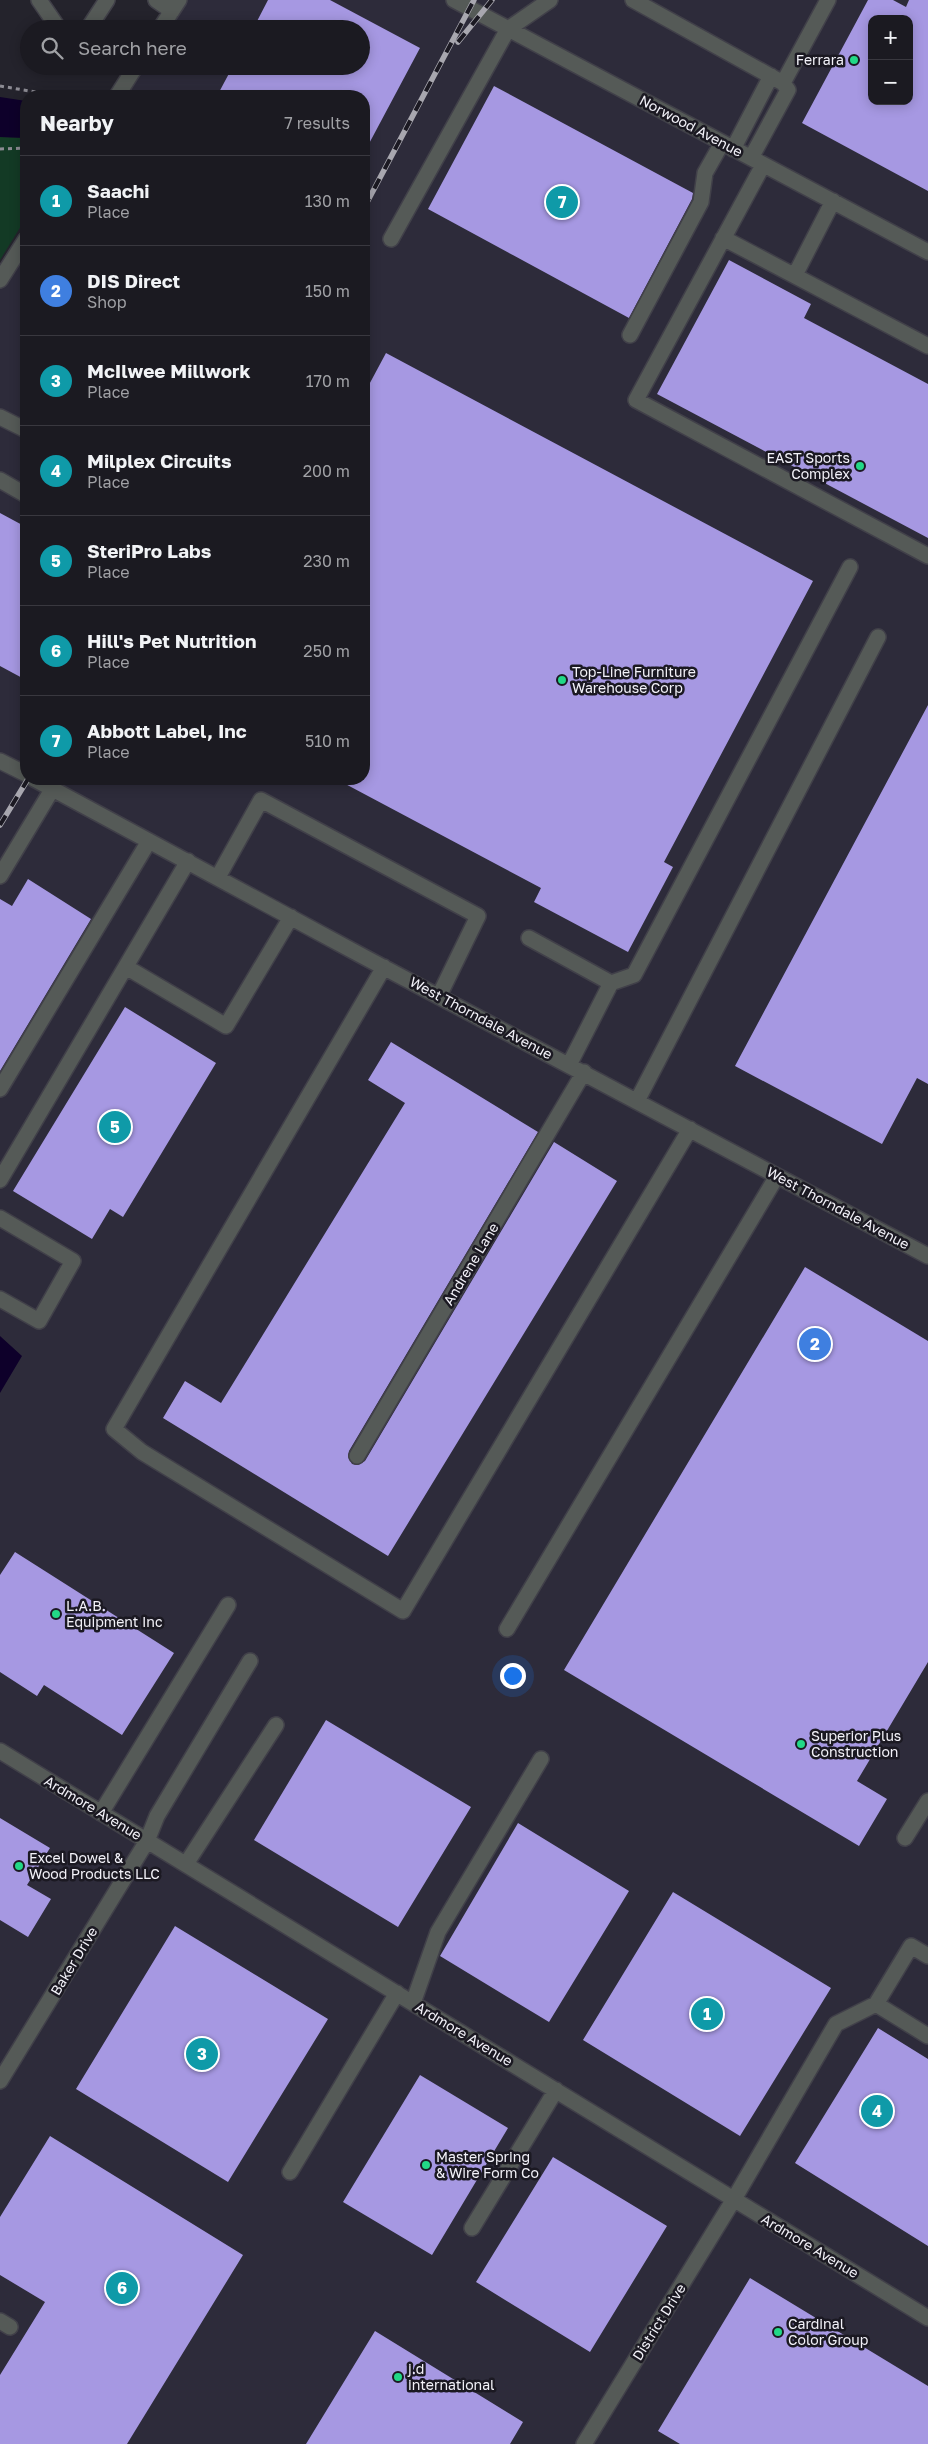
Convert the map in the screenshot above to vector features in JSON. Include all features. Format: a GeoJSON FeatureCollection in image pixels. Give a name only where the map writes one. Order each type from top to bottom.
{"type":"FeatureCollection","features":[{"type":"Feature","properties":{"kind":"street"},"geometry":{"type":"LineString","coordinates":[[39,0],[53,20]]}},
{"type":"Feature","properties":{"kind":"street"},"geometry":{"type":"LineString","coordinates":[[94,20],[107,0]]}},
{"type":"Feature","properties":{"kind":"street"},"geometry":{"type":"LineString","coordinates":[[156,0],[175,5],[166,20]]}},
{"type":"Feature","properties":{"kind":"street","name":"Norwood Avenue"},"geometry":{"type":"LineString","coordinates":[[454,0],[928,252]]}},
{"type":"Feature","properties":{"kind":"street"},"geometry":{"type":"LineString","coordinates":[[391,239],[508,29],[550,0]]}},
{"type":"Feature","properties":{"kind":"street"},"geometry":{"type":"LineString","coordinates":[[633,0],[777,79],[788,90],[723,238],[636,400],[928,556]]}},
{"type":"Feature","properties":{"kind":"street"},"geometry":{"type":"LineString","coordinates":[[630,336],[701,202],[705,173],[728,146],[777,79],[828,0]]}},
{"type":"Feature","properties":{"kind":"street"},"geometry":{"type":"LineString","coordinates":[[121,90],[130,75]]}},
{"type":"Feature","properties":{"kind":"street"},"geometry":{"type":"LineString","coordinates":[[795,276],[833,202]]}},
{"type":"Feature","properties":{"kind":"street"},"geometry":{"type":"LineString","coordinates":[[723,238],[928,346]]}},
{"type":"Feature","properties":{"kind":"street"},"geometry":{"type":"LineString","coordinates":[[0,280],[20,248]]}},
{"type":"Feature","properties":{"kind":"street"},"geometry":{"type":"LineString","coordinates":[[0,417],[20,427]]}},
{"type":"Feature","properties":{"kind":"street"},"geometry":{"type":"LineString","coordinates":[[0,480],[20,492]]}},
{"type":"Feature","properties":{"kind":"street"},"geometry":{"type":"LineString","coordinates":[[569,1065],[611,983],[634,975],[850,567]]}},
{"type":"Feature","properties":{"kind":"street"},"geometry":{"type":"LineString","coordinates":[[637,1101],[878,637]]}},
{"type":"Feature","properties":{"kind":"street"},"geometry":{"type":"LineString","coordinates":[[0,761],[20,771]]}},
{"type":"Feature","properties":{"kind":"street","name":"West Thorndale Avenue"},"geometry":{"type":"LineString","coordinates":[[47,785],[384,968],[584,1072],[928,1256]]}},
{"type":"Feature","properties":{"kind":"street"},"geometry":{"type":"LineString","coordinates":[[0,876],[53,788]]}},
{"type":"Feature","properties":{"kind":"street"},"geometry":{"type":"LineString","coordinates":[[218,877],[261,800],[478,916],[439,996]]}},
{"type":"Feature","properties":{"kind":"street"},"geometry":{"type":"LineString","coordinates":[[0,1089],[149,840]]}},
{"type":"Feature","properties":{"kind":"street"},"geometry":{"type":"LineString","coordinates":[[0,1180],[188,861]]}},
{"type":"Feature","properties":{"kind":"street"},"geometry":{"type":"LineString","coordinates":[[126,967],[226,1026],[291,918]]}},
{"type":"Feature","properties":{"kind":"street"},"geometry":{"type":"LineString","coordinates":[[529,938],[611,983]]}},
{"type":"Feature","properties":{"kind":"street"},"geometry":{"type":"LineString","coordinates":[[384,968],[114,1429],[142,1452],[403,1611],[690,1129]]}},
{"type":"Feature","properties":{"kind":"street","name":"Andrene Lane"},"geometry":{"type":"LineString","coordinates":[[357,1456],[584,1072]]}},
{"type":"Feature","properties":{"kind":"street"},"geometry":{"type":"LineString","coordinates":[[507,1629],[777,1176]]}},
{"type":"Feature","properties":{"kind":"street"},"geometry":{"type":"LineString","coordinates":[[0,1218],[74,1261],[39,1321],[0,1299]]}},
{"type":"Feature","properties":{"kind":"street"},"geometry":{"type":"LineString","coordinates":[[101,1813],[228,1605]]}},
{"type":"Feature","properties":{"kind":"street","name":"Baker Drive"},"geometry":{"type":"LineString","coordinates":[[3,2071],[147,1841],[157,1816],[250,1661]]}},
{"type":"Feature","properties":{"kind":"street"},"geometry":{"type":"LineString","coordinates":[[186,1864],[276,1725]]}},
{"type":"Feature","properties":{"kind":"street","name":"Ardmore Avenue"},"geometry":{"type":"LineString","coordinates":[[0,1751],[928,2318]]}},
{"type":"Feature","properties":{"kind":"street"},"geometry":{"type":"LineString","coordinates":[[413,2003],[438,1932],[542,1759]]}},
{"type":"Feature","properties":{"kind":"street"},"geometry":{"type":"LineString","coordinates":[[905,1838],[928,1801]]}},
{"type":"Feature","properties":{"kind":"street"},"geometry":{"type":"LineString","coordinates":[[928,1956],[911,1946],[876,2004],[928,2036]]}},
{"type":"Feature","properties":{"kind":"street"},"geometry":{"type":"LineString","coordinates":[[290,2172],[397,1993]]}},
{"type":"Feature","properties":{"kind":"street","name":"District Drive"},"geometry":{"type":"LineString","coordinates":[[584,2444],[734,2200],[836,2024],[876,2004]]}},
{"type":"Feature","properties":{"kind":"street"},"geometry":{"type":"LineString","coordinates":[[472,2228],[556,2090]]}},
{"type":"Feature","properties":{"kind":"path"},"geometry":{"type":"LineString","coordinates":[[0,86],[24,90]]}},
{"type":"Feature","properties":{"kind":"path"},"geometry":{"type":"LineString","coordinates":[[0,149],[20,148]]}},
{"type":"Feature","properties":{"kind":"shaded area"},"geometry":{"type":"Polygon","coordinates":[[[177,0],[928,0],[928,2444],[0,2444],[0,279],[20,247],[20,785],[370,785],[370,90],[120,90],[129,75],[370,75],[370,20],[165,20],[177,0]]]}},
{"type":"Feature","properties":{"kind":"shaded area"},"geometry":{"type":"Polygon","coordinates":[[[0,97],[20,100],[20,138],[0,137],[0,97]]]}},
{"type":"Feature","properties":{"kind":"shaded area"},"geometry":{"type":"Polygon","coordinates":[[[0,1336],[22,1356],[0,1393],[0,1336]]]}},
{"type":"Feature","properties":{"kind":"green space"},"geometry":{"type":"Polygon","coordinates":[[[0,137],[20,138],[20,228],[0,260],[0,137]]]}},
{"type":"Feature","properties":{"kind":"building"},"geometry":{"type":"Polygon","coordinates":[[[268,0],[330,0],[368,20],[258,20],[268,0]]]}},
{"type":"Feature","properties":{"kind":"building","name":"Ferrara"},"geometry":{"type":"Polygon","coordinates":[[[868,0],[893,0],[906,7],[909,0],[928,0],[928,191],[802,123],[868,0]]]}},
{"type":"Feature","properties":{"kind":"building"},"geometry":{"type":"Polygon","coordinates":[[[370,21],[420,48],[370,142],[370,90],[220,90],[228,75],[370,75],[370,21]]]}},
{"type":"Feature","properties":{"kind":"building"},"geometry":{"type":"Polygon","coordinates":[[[494,86],[693,193],[692,199],[629,318],[428,209],[494,86]]]}},
{"type":"Feature","properties":{"kind":"building","name":"EAST Sports Complex"},"geometry":{"type":"Polygon","coordinates":[[[729,260],[811,304],[804,318],[928,384],[928,538],[657,394],[729,260]]]}},
{"type":"Feature","properties":{"kind":"building","name":"Top-Line Furniture Warehouse Corp"},"geometry":{"type":"Polygon","coordinates":[[[386,353],[813,581],[664,862],[673,867],[628,952],[534,902],[541,888],[347,785],[370,785],[370,383],[386,353]]]}},
{"type":"Feature","properties":{"kind":"building"},"geometry":{"type":"Polygon","coordinates":[[[0,513],[20,524],[20,677],[0,666],[0,513]]]}},
{"type":"Feature","properties":{"kind":"building"},"geometry":{"type":"Polygon","coordinates":[[[928,705],[928,1084],[917,1078],[882,1144],[735,1066],[928,705]]]}},
{"type":"Feature","properties":{"kind":"building"},"geometry":{"type":"Polygon","coordinates":[[[28,879],[91,919],[0,1071],[0,899],[12,906],[28,879]]]}},
{"type":"Feature","properties":{"kind":"building"},"geometry":{"type":"Polygon","coordinates":[[[125,1007],[216,1063],[123,1217],[110,1209],[92,1239],[13,1191],[125,1007]]]}},
{"type":"Feature","properties":{"kind":"building"},"geometry":{"type":"Polygon","coordinates":[[[391,1042],[538,1132],[349,1451],[348,1456],[352,1464],[357,1465],[365,1461],[554,1142],[617,1181],[388,1556],[163,1418],[185,1381],[221,1403],[405,1103],[368,1080],[391,1042]]]}},
{"type":"Feature","properties":{"kind":"building"},"geometry":{"type":"Polygon","coordinates":[[[805,1267],[928,1341],[928,1662],[857,1781],[887,1799],[859,1846],[564,1670],[805,1267]]]}},
{"type":"Feature","properties":{"kind":"building","name":"L.A.B. Equipment Inc"},"geometry":{"type":"Polygon","coordinates":[[[15,1552],[174,1653],[122,1735],[44,1685],[37,1696],[0,1672],[0,1575],[15,1552]]]}},
{"type":"Feature","properties":{"kind":"building"},"geometry":{"type":"Polygon","coordinates":[[[326,1720],[471,1807],[398,1927],[254,1840],[326,1720]]]}},
{"type":"Feature","properties":{"kind":"building","name":"Excel Dowel & Wood Products LLC"},"geometry":{"type":"Polygon","coordinates":[[[0,1818],[50,1848],[27,1885],[51,1899],[28,1937],[0,1920],[0,1818]]]}},
{"type":"Feature","properties":{"kind":"building"},"geometry":{"type":"Polygon","coordinates":[[[518,1823],[629,1891],[549,2022],[440,1956],[518,1823]]]}},
{"type":"Feature","properties":{"kind":"building"},"geometry":{"type":"Polygon","coordinates":[[[673,1892],[831,1988],[740,2136],[583,2040],[673,1892]]]}},
{"type":"Feature","properties":{"kind":"building"},"geometry":{"type":"Polygon","coordinates":[[[175,1926],[328,2019],[228,2182],[76,2089],[175,1926]]]}},
{"type":"Feature","properties":{"kind":"building"},"geometry":{"type":"Polygon","coordinates":[[[878,2028],[928,2059],[928,2246],[795,2163],[878,2028]]]}},
{"type":"Feature","properties":{"kind":"building","name":"Master Spring & Wire Form Co"},"geometry":{"type":"Polygon","coordinates":[[[420,2075],[508,2128],[432,2255],[343,2202],[420,2075]]]}},
{"type":"Feature","properties":{"kind":"building"},"geometry":{"type":"Polygon","coordinates":[[[50,2136],[243,2255],[127,2444],[0,2444],[0,2375],[45,2302],[0,2275],[0,2217],[50,2136]]]}},
{"type":"Feature","properties":{"kind":"building"},"geometry":{"type":"Polygon","coordinates":[[[553,2157],[667,2226],[590,2352],[476,2282],[553,2157]]]}},
{"type":"Feature","properties":{"kind":"building","name":"Cardinal Color Group"},"geometry":{"type":"Polygon","coordinates":[[[750,2278],[928,2386],[928,2444],[680,2444],[658,2431],[750,2278]]]}},
{"type":"Feature","properties":{"kind":"building","name":"j.d international"},"geometry":{"type":"Polygon","coordinates":[[[375,2331],[523,2422],[510,2444],[306,2444],[375,2331]]]}},
{"type":"Feature","properties":{"kind":"railway"},"geometry":{"type":"LineString","coordinates":[[370,197],[474,0]]}},
{"type":"Feature","properties":{"kind":"railway"},"geometry":{"type":"LineString","coordinates":[[458,42],[492,0]]}},
{"type":"Feature","properties":{"kind":"railway"},"geometry":{"type":"LineString","coordinates":[[0,825],[24,785]]}},
{"type":"Feature","properties":{"kind":"place","name":"Ferrara"},"geometry":{"type":"Point","coordinates":[854,60]}},
{"type":"Feature","properties":{"kind":"place","name":"Abbott Label, Inc"},"geometry":{"type":"Point","coordinates":[562,202]}},
{"type":"Feature","properties":{"kind":"place","name":"EAST Sports Complex"},"geometry":{"type":"Point","coordinates":[860,466]}},
{"type":"Feature","properties":{"kind":"place","name":"Top-Line Furniture Warehouse Corp"},"geometry":{"type":"Point","coordinates":[562,680]}},
{"type":"Feature","properties":{"kind":"place","name":"SteriPro Labs"},"geometry":{"type":"Point","coordinates":[115,1127]}},
{"type":"Feature","properties":{"kind":"place","name":"DIS Direct"},"geometry":{"type":"Point","coordinates":[815,1344]}},
{"type":"Feature","properties":{"kind":"place","name":"L.A.B. Equipment Inc"},"geometry":{"type":"Point","coordinates":[56,1614]}},
{"type":"Feature","properties":{"kind":"place","name":"Superior Plus Construction"},"geometry":{"type":"Point","coordinates":[801,1744]}},
{"type":"Feature","properties":{"kind":"place","name":"Excel Dowel & Wood Products LLC"},"geometry":{"type":"Point","coordinates":[19,1866]}},
{"type":"Feature","properties":{"kind":"place","name":"Saachi"},"geometry":{"type":"Point","coordinates":[707,2014]}},
{"type":"Feature","properties":{"kind":"place","name":"McIlwee Millwork"},"geometry":{"type":"Point","coordinates":[202,2054]}},
{"type":"Feature","properties":{"kind":"place","name":"Milplex Circuits"},"geometry":{"type":"Point","coordinates":[877,2111]}},
{"type":"Feature","properties":{"kind":"place","name":"Master Spring & Wire Form Co"},"geometry":{"type":"Point","coordinates":[426,2165]}},
{"type":"Feature","properties":{"kind":"place","name":"Hill's Pet Nutrition"},"geometry":{"type":"Point","coordinates":[122,2288]}},
{"type":"Feature","properties":{"kind":"place","name":"Cardinal Color Group"},"geometry":{"type":"Point","coordinates":[778,2332]}},
{"type":"Feature","properties":{"kind":"place","name":"j.d international"},"geometry":{"type":"Point","coordinates":[398,2377]}}]}
